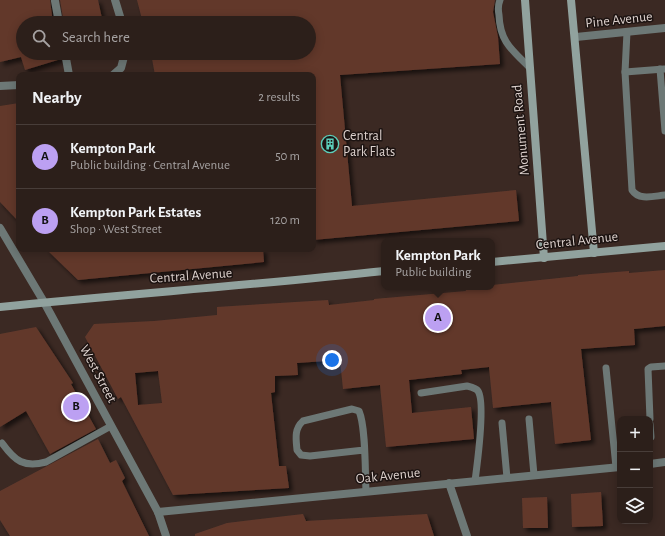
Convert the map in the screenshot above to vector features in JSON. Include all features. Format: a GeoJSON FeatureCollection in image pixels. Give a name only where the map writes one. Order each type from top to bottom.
{"type":"FeatureCollection","features":[{"type":"Feature","properties":{"kind":"main road","name":"Monument Road"},"geometry":{"type":"LineString","coordinates":[[525,0],[544,258]]}},
{"type":"Feature","properties":{"kind":"main road"},"geometry":{"type":"LineString","coordinates":[[571,0],[576,37],[594,253]]}},
{"type":"Feature","properties":{"kind":"main road","name":"Central Avenue"},"geometry":{"type":"LineString","coordinates":[[495,262],[665,246]]}},
{"type":"Feature","properties":{"kind":"main road","name":"Central Avenue"},"geometry":{"type":"LineString","coordinates":[[0,307],[287,282],[381,271]]}},
{"type":"Feature","properties":{"kind":"street"},"geometry":{"type":"LineString","coordinates":[[115,0],[120,16]]}},
{"type":"Feature","properties":{"kind":"street"},"geometry":{"type":"LineString","coordinates":[[55,1],[58,16]]}},
{"type":"Feature","properties":{"kind":"street","name":"Pine Avenue"},"geometry":{"type":"LineString","coordinates":[[576,37],[665,28]]}},
{"type":"Feature","properties":{"kind":"street"},"geometry":{"type":"LineString","coordinates":[[66,60],[68,72]]}},
{"type":"Feature","properties":{"kind":"street"},"geometry":{"type":"LineString","coordinates":[[116,72],[121,68],[123,60]]}},
{"type":"Feature","properties":{"kind":"street"},"geometry":{"type":"LineString","coordinates":[[0,86],[16,85]]}},
{"type":"Feature","properties":{"kind":"street","name":"West Street"},"geometry":{"type":"LineString","coordinates":[[0,228],[44,302],[158,512],[166,536]]}},
{"type":"Feature","properties":{"kind":"street"},"geometry":{"type":"LineString","coordinates":[[653,464],[665,462]]}},
{"type":"Feature","properties":{"kind":"street","name":"Oak Avenue"},"geometry":{"type":"LineString","coordinates":[[158,512],[617,467]]}},
{"type":"Feature","properties":{"kind":"street"},"geometry":{"type":"LineString","coordinates":[[449,483],[467,536]]}},
{"type":"Feature","properties":{"kind":"lane"},"geometry":{"type":"LineString","coordinates":[[500,0],[498,5],[502,36],[507,45],[529,67]]}},
{"type":"Feature","properties":{"kind":"lane"},"geometry":{"type":"LineString","coordinates":[[627,32],[625,72],[632,190],[635,195],[640,197],[665,195]]}},
{"type":"Feature","properties":{"kind":"lane"},"geometry":{"type":"LineString","coordinates":[[625,72],[663,69],[665,131]]}},
{"type":"Feature","properties":{"kind":"lane"},"geometry":{"type":"LineString","coordinates":[[650,416],[648,369],[651,367],[665,366]]}},
{"type":"Feature","properties":{"kind":"lane"},"geometry":{"type":"LineString","coordinates":[[606,368],[617,459]]}},
{"type":"Feature","properties":{"kind":"lane"},"geometry":{"type":"LineString","coordinates":[[421,393],[467,386],[474,388],[479,392],[481,400],[480,442],[475,481]]}},
{"type":"Feature","properties":{"kind":"lane"},"geometry":{"type":"LineString","coordinates":[[364,450],[310,456],[301,455],[297,450],[296,435],[298,426],[303,421],[352,409],[360,411],[362,417],[364,450],[366,492]]}},
{"type":"Feature","properties":{"kind":"lane"},"geometry":{"type":"LineString","coordinates":[[529,419],[534,475]]}},
{"type":"Feature","properties":{"kind":"lane"},"geometry":{"type":"LineString","coordinates":[[502,423],[507,478]]}},
{"type":"Feature","properties":{"kind":"lane"},"geometry":{"type":"LineString","coordinates":[[2,444],[12,457],[24,464],[37,464],[46,462],[111,426]]}},
{"type":"Feature","properties":{"kind":"building"},"geometry":{"type":"Polygon","coordinates":[[[0,0],[50,0],[52,16],[16,16],[16,58],[0,62],[0,0]]]}},
{"type":"Feature","properties":{"kind":"building"},"geometry":{"type":"Polygon","coordinates":[[[60,0],[98,0],[101,16],[63,16],[60,0]]]}},
{"type":"Feature","properties":{"kind":"building"},"geometry":{"type":"Polygon","coordinates":[[[137,0],[495,0],[493,12],[498,37],[500,64],[340,75],[352,206],[516,190],[519,221],[316,240],[316,72],[154,72],[152,60],[316,60],[316,16],[141,16],[137,0]]]}},
{"type":"Feature","properties":{"kind":"building"},"geometry":{"type":"Polygon","coordinates":[[[22,60],[58,60],[25,70],[22,60]]]}},
{"type":"Feature","properties":{"kind":"building"},"geometry":{"type":"Polygon","coordinates":[[[16,103],[16,219],[0,202],[0,106],[16,103]]]}},
{"type":"Feature","properties":{"kind":"building"},"geometry":{"type":"Polygon","coordinates":[[[49,252],[263,252],[264,262],[78,280],[49,252]]]}},
{"type":"Feature","properties":{"kind":"building"},"geometry":{"type":"Polygon","coordinates":[[[665,270],[665,326],[634,329],[635,345],[581,349],[591,440],[555,444],[551,402],[493,408],[489,367],[461,370],[462,374],[409,380],[412,413],[471,407],[474,439],[386,447],[380,385],[343,389],[340,360],[297,363],[298,375],[275,376],[275,392],[271,393],[279,466],[286,466],[289,488],[173,495],[121,397],[118,399],[85,337],[94,324],[154,321],[217,315],[217,307],[328,300],[329,305],[466,290],[495,290],[495,285],[578,275],[629,271],[629,273],[665,270]],[[158,371],[135,373],[138,405],[162,403],[158,371]]]}},
{"type":"Feature","properties":{"kind":"building"},"geometry":{"type":"Polygon","coordinates":[[[36,327],[73,383],[71,384],[96,429],[50,454],[26,411],[0,427],[0,334],[36,327]]]}},
{"type":"Feature","properties":{"kind":"building"},"geometry":{"type":"Polygon","coordinates":[[[98,439],[110,463],[116,460],[125,478],[122,481],[149,536],[10,536],[0,520],[0,491],[98,439]]]}},
{"type":"Feature","properties":{"kind":"building"},"geometry":{"type":"Polygon","coordinates":[[[601,492],[603,526],[572,527],[571,494],[601,492]]]}},
{"type":"Feature","properties":{"kind":"building"},"geometry":{"type":"Polygon","coordinates":[[[547,497],[548,528],[523,528],[522,498],[547,497]]]}},
{"type":"Feature","properties":{"kind":"building"},"geometry":{"type":"Polygon","coordinates":[[[303,514],[306,521],[427,514],[434,536],[195,536],[195,534],[227,523],[303,514]]]}},
{"type":"Feature","properties":{"kind":"place","name":"Central Park Flats"},"geometry":{"type":"Point","coordinates":[330,144]}},
{"type":"Feature","properties":{"kind":"place","name":"Kempton Park"},"geometry":{"type":"Point","coordinates":[438,318]}},
{"type":"Feature","properties":{"kind":"place","name":"Kempton Park Estates"},"geometry":{"type":"Point","coordinates":[76,407]}}]}
